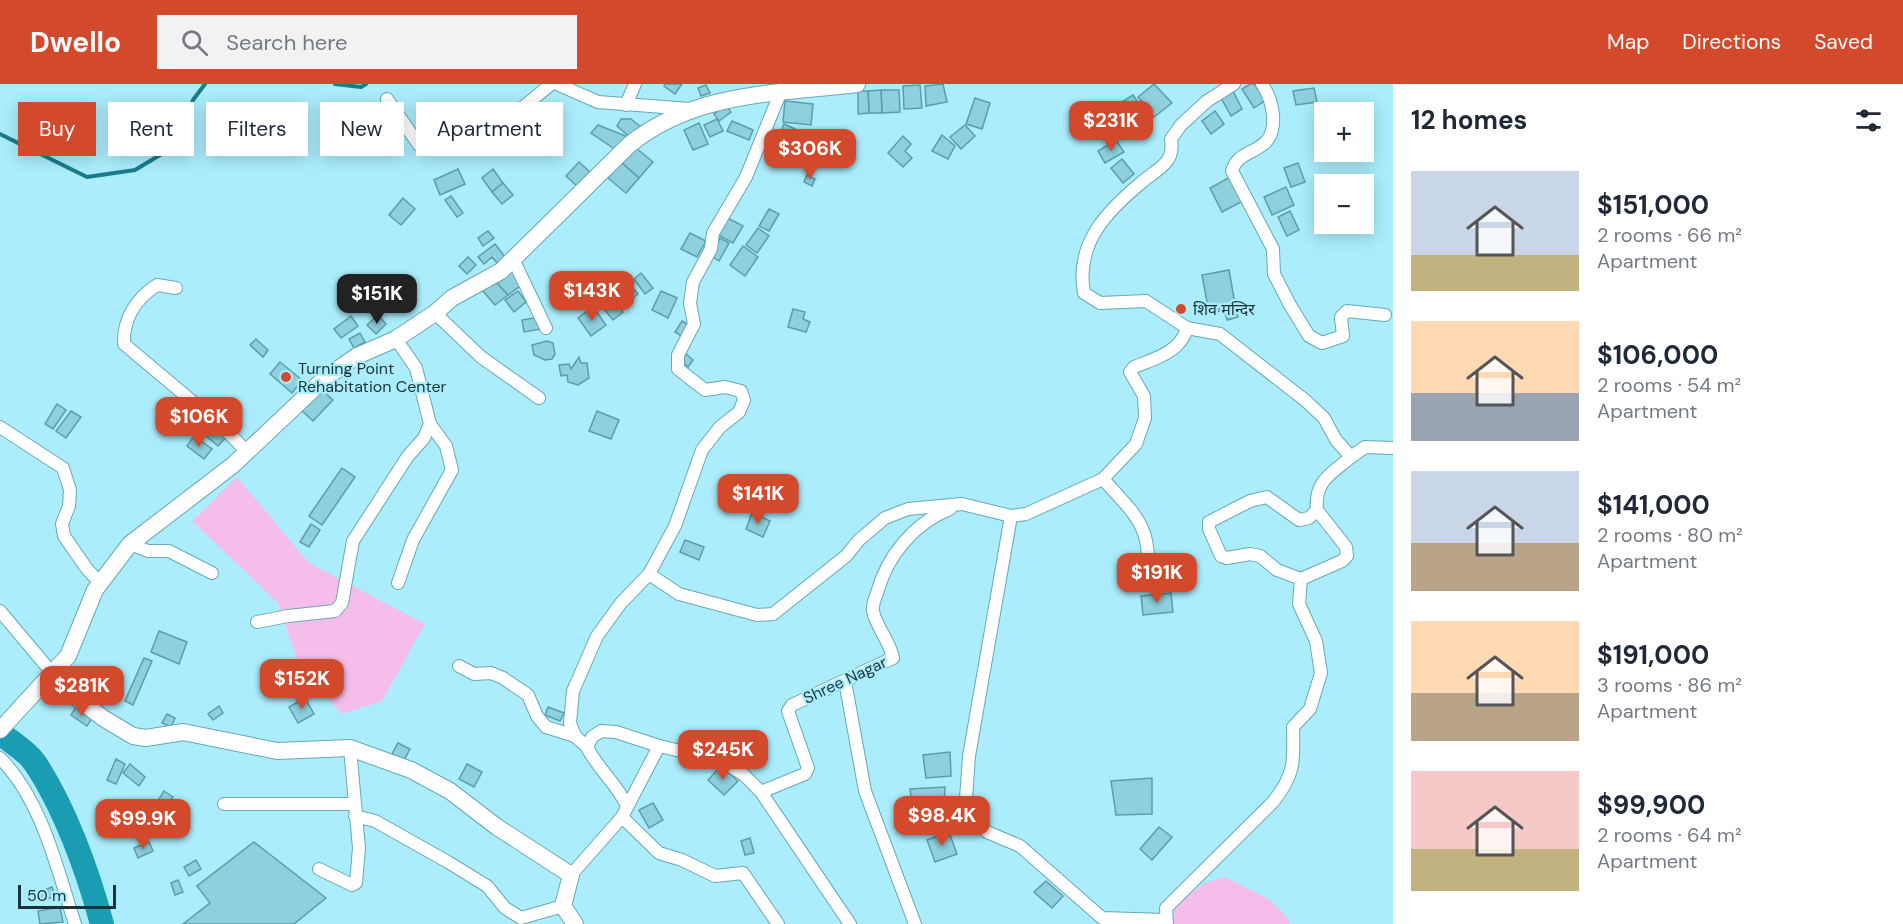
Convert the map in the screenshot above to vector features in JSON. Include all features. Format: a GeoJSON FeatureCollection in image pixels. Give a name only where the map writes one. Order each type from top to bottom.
{"type":"FeatureCollection","features":[{"type":"Feature","properties":{"kind":"street"},"geometry":{"type":"LineString","coordinates":[[387,99],[419,145],[434,148],[468,139],[503,125],[551,84]]}},
{"type":"Feature","properties":{"kind":"street"},"geometry":{"type":"LineString","coordinates":[[557,84],[598,102],[694,110]]}},
{"type":"Feature","properties":{"kind":"street"},"geometry":{"type":"LineString","coordinates":[[626,105],[635,84]]}},
{"type":"Feature","properties":{"kind":"street"},"geometry":{"type":"LineString","coordinates":[[0,730],[68,656],[99,582],[129,544],[234,465],[325,378],[357,356],[396,339],[435,313],[452,298],[501,271],[629,145],[651,127],[732,97],[857,84]]}},
{"type":"Feature","properties":{"kind":"street"},"geometry":{"type":"LineString","coordinates":[[1234,84],[1207,101],[1180,125],[1170,139],[1172,148],[1168,160],[1119,202],[1096,227],[1088,242],[1082,279],[1084,293],[1100,303],[1146,301],[1187,328],[1220,334],[1324,418],[1336,440],[1351,457]]}},
{"type":"Feature","properties":{"kind":"street"},"geometry":{"type":"LineString","coordinates":[[1262,84],[1272,105],[1274,130],[1269,140],[1242,158],[1234,165],[1232,171],[1274,249],[1275,274],[1290,305],[1309,336],[1322,343],[1343,336],[1341,317],[1347,311],[1384,315]]}},
{"type":"Feature","properties":{"kind":"street"},"geometry":{"type":"LineString","coordinates":[[575,736],[570,723],[573,691],[597,636],[621,603],[648,573],[675,526],[702,450],[720,427],[739,412],[744,400],[741,391],[725,387],[705,390],[678,369],[678,355],[694,324],[690,303],[693,282],[711,249],[713,233],[746,177],[781,91]]}},
{"type":"Feature","properties":{"kind":"street"},"geometry":{"type":"LineString","coordinates":[[513,259],[546,328]]}},
{"type":"Feature","properties":{"kind":"street"},"geometry":{"type":"LineString","coordinates":[[176,288],[157,285],[143,294],[132,310],[123,332],[124,344],[224,428],[246,452]]}},
{"type":"Feature","properties":{"kind":"street"},"geometry":{"type":"LineString","coordinates":[[435,313],[481,357],[539,398]]}},
{"type":"Feature","properties":{"kind":"street"},"geometry":{"type":"LineString","coordinates":[[648,573],[679,594],[757,615],[773,614],[846,556],[859,540],[885,518],[908,509],[962,504],[1011,516],[1026,513],[1103,479],[1136,444],[1145,418],[1144,396],[1130,372],[1134,367],[1170,351],[1185,337],[1187,328]]}},
{"type":"Feature","properties":{"kind":"street"},"geometry":{"type":"LineString","coordinates":[[396,339],[416,368],[430,424],[446,446],[452,470],[413,540],[398,583]]}},
{"type":"Feature","properties":{"kind":"street"},"geometry":{"type":"LineString","coordinates":[[257,622],[334,611],[342,603],[353,541],[408,456],[424,438],[430,424]]}},
{"type":"Feature","properties":{"kind":"street"},"geometry":{"type":"LineString","coordinates":[[0,427],[63,468],[70,490],[69,506],[62,524],[64,536],[99,582]]}},
{"type":"Feature","properties":{"kind":"street"},"geometry":{"type":"LineString","coordinates":[[1317,510],[1309,518],[1299,520],[1267,496],[1233,509],[1209,522],[1209,530],[1221,556],[1227,558],[1250,554],[1260,556],[1277,570],[1301,579],[1342,561],[1347,556],[1346,547],[1317,510],[1315,496],[1319,485],[1365,447],[1393,448]]}},
{"type":"Feature","properties":{"kind":"street"},"geometry":{"type":"LineString","coordinates":[[1103,479],[1141,521],[1150,553],[1147,577]]}},
{"type":"Feature","properties":{"kind":"street","name":"Shree Nagar"},"geometry":{"type":"LineString","coordinates":[[761,792],[805,774],[808,768],[788,711],[792,705],[893,658],[872,610],[881,578],[897,550],[930,517],[962,504]]}},
{"type":"Feature","properties":{"kind":"street"},"geometry":{"type":"LineString","coordinates":[[1011,516],[969,756],[965,813],[987,832],[1020,846],[1102,918],[1166,922],[1166,908],[1243,833],[1288,783],[1294,764],[1293,727],[1310,709],[1321,673],[1316,641],[1299,604],[1301,579]]}},
{"type":"Feature","properties":{"kind":"street"},"geometry":{"type":"LineString","coordinates":[[129,544],[148,551],[169,551],[212,573]]}},
{"type":"Feature","properties":{"kind":"street"},"geometry":{"type":"LineString","coordinates":[[0,611],[64,688],[103,718],[133,736],[146,738],[183,732],[277,751],[350,748],[411,770],[450,791],[497,827],[571,875]]}},
{"type":"Feature","properties":{"kind":"street"},"geometry":{"type":"LineString","coordinates":[[459,666],[474,674],[491,674],[503,678],[528,694],[537,716],[546,727],[575,736],[587,747],[594,761],[620,792],[626,804]]}},
{"type":"Feature","properties":{"kind":"street"},"geometry":{"type":"LineString","coordinates":[[845,681],[865,791],[915,924]]}},
{"type":"Feature","properties":{"kind":"street"},"geometry":{"type":"LineString","coordinates":[[587,747],[592,737],[601,731],[616,732],[659,746],[720,760],[743,774],[761,792],[850,924]]}},
{"type":"Feature","properties":{"kind":"street"},"geometry":{"type":"LineString","coordinates":[[574,924],[562,906],[571,875],[621,817],[659,746]]}},
{"type":"Feature","properties":{"kind":"street"},"geometry":{"type":"LineString","coordinates":[[319,869],[352,885],[356,883],[359,848],[350,748]]}},
{"type":"Feature","properties":{"kind":"street"},"geometry":{"type":"LineString","coordinates":[[0,758],[19,780],[36,809],[75,924]]}},
{"type":"Feature","properties":{"kind":"street"},"geometry":{"type":"LineString","coordinates":[[224,804],[355,810],[487,886],[504,908],[521,918],[562,906]]}},
{"type":"Feature","properties":{"kind":"street"},"geometry":{"type":"LineString","coordinates":[[621,817],[659,853],[682,860],[715,876],[743,873],[778,924]]}},
{"type":"Feature","properties":{"kind":"shaded area"},"geometry":{"type":"Polygon","coordinates":[[[237,477],[309,563],[425,624],[382,701],[342,714],[300,668],[278,603],[192,521],[237,477]]]}},
{"type":"Feature","properties":{"kind":"shaded area"},"geometry":{"type":"Polygon","coordinates":[[[1225,877],[1270,900],[1289,920],[1289,924],[1173,924],[1171,908],[1205,883],[1225,877]]]}},
{"type":"Feature","properties":{"kind":"building"},"geometry":{"type":"Polygon","coordinates":[[[665,84],[682,84],[675,94],[664,86],[665,84]]]}},
{"type":"Feature","properties":{"kind":"building"},"geometry":{"type":"Polygon","coordinates":[[[943,84],[947,102],[926,106],[925,86],[943,84]]]}},
{"type":"Feature","properties":{"kind":"building"},"geometry":{"type":"Polygon","coordinates":[[[1154,84],[1172,103],[1154,117],[1138,97],[1154,84]]]}},
{"type":"Feature","properties":{"kind":"building"},"geometry":{"type":"Polygon","coordinates":[[[1254,84],[1266,100],[1254,108],[1242,89],[1254,84]]]}},
{"type":"Feature","properties":{"kind":"building"},"geometry":{"type":"Polygon","coordinates":[[[706,85],[710,93],[701,96],[698,88],[706,85]]]}},
{"type":"Feature","properties":{"kind":"building"},"geometry":{"type":"Polygon","coordinates":[[[920,85],[922,108],[904,109],[903,86],[920,85]]]}},
{"type":"Feature","properties":{"kind":"building"},"geometry":{"type":"Polygon","coordinates":[[[1314,88],[1317,102],[1296,105],[1293,91],[1314,88]]]}},
{"type":"Feature","properties":{"kind":"building"},"geometry":{"type":"Polygon","coordinates":[[[881,90],[899,90],[900,112],[882,113],[881,90]]]}},
{"type":"Feature","properties":{"kind":"building"},"geometry":{"type":"Polygon","coordinates":[[[881,90],[882,113],[869,113],[868,91],[881,90]]]}},
{"type":"Feature","properties":{"kind":"building"},"geometry":{"type":"Polygon","coordinates":[[[858,91],[868,91],[869,113],[858,114],[858,91]]]}},
{"type":"Feature","properties":{"kind":"building"},"geometry":{"type":"Polygon","coordinates":[[[1233,91],[1242,109],[1231,116],[1221,98],[1233,91]]]}},
{"type":"Feature","properties":{"kind":"building"},"geometry":{"type":"Polygon","coordinates":[[[1133,95],[1143,110],[1122,124],[1112,108],[1133,95]]]}},
{"type":"Feature","properties":{"kind":"building"},"geometry":{"type":"Polygon","coordinates":[[[975,98],[990,103],[982,129],[966,124],[975,98]]]}},
{"type":"Feature","properties":{"kind":"building"},"geometry":{"type":"Polygon","coordinates":[[[785,101],[813,104],[811,125],[783,122],[785,101]]]}},
{"type":"Feature","properties":{"kind":"building"},"geometry":{"type":"Polygon","coordinates":[[[726,105],[731,112],[719,121],[714,114],[726,105]]]}},
{"type":"Feature","properties":{"kind":"building"},"geometry":{"type":"Polygon","coordinates":[[[1215,111],[1224,124],[1211,134],[1202,121],[1215,111]]]}},
{"type":"Feature","properties":{"kind":"building"},"geometry":{"type":"Polygon","coordinates":[[[621,119],[631,119],[641,127],[631,138],[617,126],[621,119]]]}},
{"type":"Feature","properties":{"kind":"building"},"geometry":{"type":"Polygon","coordinates":[[[717,119],[723,131],[710,137],[704,125],[717,119]]]}},
{"type":"Feature","properties":{"kind":"building"},"geometry":{"type":"Polygon","coordinates":[[[732,121],[753,130],[749,140],[727,131],[732,121]]]}},
{"type":"Feature","properties":{"kind":"building"},"geometry":{"type":"Polygon","coordinates":[[[699,123],[708,144],[693,150],[684,130],[699,123]]]}},
{"type":"Feature","properties":{"kind":"building"},"geometry":{"type":"Polygon","coordinates":[[[784,124],[802,132],[791,159],[773,152],[784,124]]]}},
{"type":"Feature","properties":{"kind":"building"},"geometry":{"type":"Polygon","coordinates":[[[598,125],[626,136],[616,150],[591,133],[598,125]]]}},
{"type":"Feature","properties":{"kind":"building"},"geometry":{"type":"Polygon","coordinates":[[[965,125],[975,136],[961,149],[950,137],[965,125]]]}},
{"type":"Feature","properties":{"kind":"building"},"geometry":{"type":"Polygon","coordinates":[[[942,135],[955,146],[948,159],[932,151],[942,135]]]}},
{"type":"Feature","properties":{"kind":"building"},"geometry":{"type":"Polygon","coordinates":[[[814,136],[830,142],[824,157],[808,150],[814,136]]]}},
{"type":"Feature","properties":{"kind":"building"},"geometry":{"type":"Polygon","coordinates":[[[903,136],[911,144],[905,151],[912,158],[903,167],[888,153],[903,136]]]}},
{"type":"Feature","properties":{"kind":"building"},"geometry":{"type":"Polygon","coordinates":[[[1116,140],[1124,152],[1105,163],[1098,151],[1116,140]]]}},
{"type":"Feature","properties":{"kind":"building"},"geometry":{"type":"Polygon","coordinates":[[[635,147],[653,162],[639,178],[621,162],[635,147]]]}},
{"type":"Feature","properties":{"kind":"building"},"geometry":{"type":"Polygon","coordinates":[[[808,150],[818,154],[811,171],[801,166],[808,150]]]}},
{"type":"Feature","properties":{"kind":"building"},"geometry":{"type":"Polygon","coordinates":[[[1122,159],[1134,174],[1123,183],[1111,168],[1122,159]]]}},
{"type":"Feature","properties":{"kind":"building"},"geometry":{"type":"Polygon","coordinates":[[[579,162],[592,174],[579,188],[566,176],[579,162]]]}},
{"type":"Feature","properties":{"kind":"building"},"geometry":{"type":"Polygon","coordinates":[[[621,162],[639,178],[626,193],[608,178],[621,162]]]}},
{"type":"Feature","properties":{"kind":"building"},"geometry":{"type":"Polygon","coordinates":[[[1298,163],[1305,182],[1291,187],[1284,168],[1298,163]]]}},
{"type":"Feature","properties":{"kind":"building"},"geometry":{"type":"Polygon","coordinates":[[[458,169],[465,184],[440,195],[434,180],[458,169]]]}},
{"type":"Feature","properties":{"kind":"building"},"geometry":{"type":"Polygon","coordinates":[[[493,169],[503,183],[492,192],[482,178],[493,169]]]}},
{"type":"Feature","properties":{"kind":"building"},"geometry":{"type":"Polygon","coordinates":[[[807,175],[815,179],[812,186],[804,182],[807,175]]]}},
{"type":"Feature","properties":{"kind":"building"},"geometry":{"type":"Polygon","coordinates":[[[1230,177],[1243,201],[1222,212],[1210,188],[1230,177]]]}},
{"type":"Feature","properties":{"kind":"building"},"geometry":{"type":"Polygon","coordinates":[[[503,183],[513,195],[502,204],[492,192],[503,183]]]}},
{"type":"Feature","properties":{"kind":"building"},"geometry":{"type":"Polygon","coordinates":[[[1286,187],[1294,205],[1272,215],[1264,197],[1286,187]]]}},
{"type":"Feature","properties":{"kind":"building"},"geometry":{"type":"Polygon","coordinates":[[[451,196],[463,213],[457,217],[445,200],[451,196]]]}},
{"type":"Feature","properties":{"kind":"building"},"geometry":{"type":"Polygon","coordinates":[[[403,198],[415,209],[401,225],[389,215],[403,198]]]}},
{"type":"Feature","properties":{"kind":"building"},"geometry":{"type":"Polygon","coordinates":[[[769,209],[779,214],[769,231],[759,226],[769,209]]]}},
{"type":"Feature","properties":{"kind":"building"},"geometry":{"type":"Polygon","coordinates":[[[1290,211],[1299,230],[1287,236],[1278,217],[1290,211]]]}},
{"type":"Feature","properties":{"kind":"building"},"geometry":{"type":"Polygon","coordinates":[[[724,216],[743,226],[733,243],[715,233],[724,216]]]}},
{"type":"Feature","properties":{"kind":"building"},"geometry":{"type":"Polygon","coordinates":[[[758,228],[769,236],[757,253],[746,245],[758,228]]]}},
{"type":"Feature","properties":{"kind":"building"},"geometry":{"type":"Polygon","coordinates":[[[488,231],[494,238],[483,246],[478,238],[488,231]]]}},
{"type":"Feature","properties":{"kind":"building"},"geometry":{"type":"Polygon","coordinates":[[[690,233],[706,241],[697,257],[681,249],[690,233]]]}},
{"type":"Feature","properties":{"kind":"building"},"geometry":{"type":"Polygon","coordinates":[[[720,238],[729,243],[719,261],[710,255],[720,238]]]}},
{"type":"Feature","properties":{"kind":"building"},"geometry":{"type":"Polygon","coordinates":[[[495,244],[505,257],[497,263],[492,257],[484,264],[478,257],[495,244]]]}},
{"type":"Feature","properties":{"kind":"building"},"geometry":{"type":"Polygon","coordinates":[[[743,246],[758,257],[745,276],[730,265],[743,246]]]}},
{"type":"Feature","properties":{"kind":"building"},"geometry":{"type":"Polygon","coordinates":[[[468,257],[476,265],[467,274],[459,266],[468,257]]]}},
{"type":"Feature","properties":{"kind":"building"},"geometry":{"type":"Polygon","coordinates":[[[512,266],[524,283],[508,295],[494,280],[512,266]]]}},
{"type":"Feature","properties":{"kind":"building"},"geometry":{"type":"Polygon","coordinates":[[[1229,270],[1235,304],[1219,307],[1220,311],[1209,313],[1202,275],[1229,270]]]}},
{"type":"Feature","properties":{"kind":"building"},"geometry":{"type":"Polygon","coordinates":[[[641,273],[653,288],[645,294],[634,279],[641,273]]]}},
{"type":"Feature","properties":{"kind":"building"},"geometry":{"type":"Polygon","coordinates":[[[494,280],[508,295],[495,305],[482,290],[494,280]]]}},
{"type":"Feature","properties":{"kind":"building"},"geometry":{"type":"Polygon","coordinates":[[[628,282],[638,294],[625,304],[616,291],[628,282]]]}},
{"type":"Feature","properties":{"kind":"building"},"geometry":{"type":"Polygon","coordinates":[[[518,291],[526,302],[514,312],[505,300],[518,291]]]}},
{"type":"Feature","properties":{"kind":"building"},"geometry":{"type":"Polygon","coordinates":[[[661,291],[677,298],[668,318],[652,310],[661,291]]]}},
{"type":"Feature","properties":{"kind":"building"},"geometry":{"type":"Polygon","coordinates":[[[610,295],[623,312],[613,320],[600,304],[610,295]]]}},
{"type":"Feature","properties":{"kind":"building"},"geometry":{"type":"Polygon","coordinates":[[[593,307],[606,325],[591,336],[578,318],[593,307]]]}},
{"type":"Feature","properties":{"kind":"building"},"geometry":{"type":"Polygon","coordinates":[[[793,309],[805,312],[803,319],[810,322],[806,332],[788,327],[793,309]]]}},
{"type":"Feature","properties":{"kind":"building"},"geometry":{"type":"Polygon","coordinates":[[[1236,310],[1238,317],[1227,320],[1225,313],[1236,310]]]}},
{"type":"Feature","properties":{"kind":"building"},"geometry":{"type":"Polygon","coordinates":[[[378,315],[386,324],[376,334],[367,325],[378,315]]]}},
{"type":"Feature","properties":{"kind":"building"},"geometry":{"type":"Polygon","coordinates":[[[351,316],[358,326],[341,338],[334,329],[351,316]]]}},
{"type":"Feature","properties":{"kind":"building"},"geometry":{"type":"Polygon","coordinates":[[[539,317],[541,329],[524,332],[522,320],[539,317]]]}},
{"type":"Feature","properties":{"kind":"building"},"geometry":{"type":"Polygon","coordinates":[[[682,321],[690,326],[683,337],[675,332],[682,321]]]}},
{"type":"Feature","properties":{"kind":"building"},"geometry":{"type":"Polygon","coordinates":[[[360,333],[365,342],[354,348],[349,339],[360,333]]]}},
{"type":"Feature","properties":{"kind":"building"},"geometry":{"type":"Polygon","coordinates":[[[256,339],[268,350],[263,357],[250,345],[256,339]]]}},
{"type":"Feature","properties":{"kind":"building"},"geometry":{"type":"Polygon","coordinates":[[[547,341],[553,343],[555,354],[552,359],[545,360],[534,355],[532,345],[547,341]]]}},
{"type":"Feature","properties":{"kind":"building"},"geometry":{"type":"Polygon","coordinates":[[[686,354],[693,360],[688,367],[681,360],[686,354]]]}},
{"type":"Feature","properties":{"kind":"building"},"geometry":{"type":"Polygon","coordinates":[[[579,357],[581,363],[587,363],[589,378],[578,385],[568,382],[567,375],[561,376],[559,365],[569,364],[571,369],[579,357]]]}},
{"type":"Feature","properties":{"kind":"building","name":"Turning Point Rehabitation Center"},"geometry":{"type":"Polygon","coordinates":[[[280,362],[302,380],[292,393],[270,374],[280,362]]]}},
{"type":"Feature","properties":{"kind":"building"},"geometry":{"type":"Polygon","coordinates":[[[319,387],[333,400],[313,421],[299,408],[319,387]]]}},
{"type":"Feature","properties":{"kind":"building"},"geometry":{"type":"Polygon","coordinates":[[[57,404],[66,410],[53,429],[45,424],[57,404]]]}},
{"type":"Feature","properties":{"kind":"building"},"geometry":{"type":"Polygon","coordinates":[[[71,411],[81,417],[66,438],[56,431],[71,411]]]}},
{"type":"Feature","properties":{"kind":"building"},"geometry":{"type":"Polygon","coordinates":[[[597,411],[619,420],[611,439],[589,431],[597,411]]]}},
{"type":"Feature","properties":{"kind":"building"},"geometry":{"type":"Polygon","coordinates":[[[208,420],[227,436],[218,446],[199,430],[208,420]]]}},
{"type":"Feature","properties":{"kind":"building"},"geometry":{"type":"Polygon","coordinates":[[[194,436],[212,449],[204,459],[187,446],[194,436]]]}},
{"type":"Feature","properties":{"kind":"building"},"geometry":{"type":"Polygon","coordinates":[[[342,468],[355,477],[322,525],[309,516],[342,468]]]}},
{"type":"Feature","properties":{"kind":"building"},"geometry":{"type":"Polygon","coordinates":[[[752,513],[770,521],[763,537],[746,529],[752,513]]]}},
{"type":"Feature","properties":{"kind":"building"},"geometry":{"type":"Polygon","coordinates":[[[311,524],[320,530],[309,547],[300,542],[311,524]]]}},
{"type":"Feature","properties":{"kind":"building"},"geometry":{"type":"Polygon","coordinates":[[[685,540],[704,547],[699,560],[680,552],[685,540]]]}},
{"type":"Feature","properties":{"kind":"building"},"geometry":{"type":"Polygon","coordinates":[[[1171,593],[1173,612],[1143,615],[1141,596],[1171,593]]]}},
{"type":"Feature","properties":{"kind":"building"},"geometry":{"type":"Polygon","coordinates":[[[159,631],[187,642],[179,664],[151,652],[159,631]]]}},
{"type":"Feature","properties":{"kind":"building"},"geometry":{"type":"Polygon","coordinates":[[[144,658],[152,661],[133,705],[125,701],[144,658]]]}},
{"type":"Feature","properties":{"kind":"building"},"geometry":{"type":"Polygon","coordinates":[[[305,698],[314,714],[298,723],[289,707],[305,698]]]}},
{"type":"Feature","properties":{"kind":"building"},"geometry":{"type":"Polygon","coordinates":[[[219,706],[223,713],[213,720],[208,714],[219,706]]]}},
{"type":"Feature","properties":{"kind":"building"},"geometry":{"type":"Polygon","coordinates":[[[76,707],[92,718],[87,726],[71,715],[76,707]]]}},
{"type":"Feature","properties":{"kind":"building"},"geometry":{"type":"Polygon","coordinates":[[[548,707],[564,713],[560,721],[545,715],[548,707]]]}},
{"type":"Feature","properties":{"kind":"building"},"geometry":{"type":"Polygon","coordinates":[[[167,714],[175,718],[171,727],[162,723],[167,714]]]}},
{"type":"Feature","properties":{"kind":"building"},"geometry":{"type":"Polygon","coordinates":[[[398,743],[410,749],[404,760],[392,754],[398,743]]]}},
{"type":"Feature","properties":{"kind":"building"},"geometry":{"type":"Polygon","coordinates":[[[950,752],[951,776],[926,778],[923,755],[950,752]]]}},
{"type":"Feature","properties":{"kind":"building"},"geometry":{"type":"Polygon","coordinates":[[[116,759],[125,764],[116,784],[107,780],[116,759]]]}},
{"type":"Feature","properties":{"kind":"building"},"geometry":{"type":"Polygon","coordinates":[[[130,764],[145,777],[139,786],[123,773],[130,764]]]}},
{"type":"Feature","properties":{"kind":"building"},"geometry":{"type":"Polygon","coordinates":[[[467,764],[482,772],[474,787],[459,779],[467,764]]]}},
{"type":"Feature","properties":{"kind":"building"},"geometry":{"type":"Polygon","coordinates":[[[721,766],[738,781],[724,795],[708,780],[721,766]]]}},
{"type":"Feature","properties":{"kind":"building"},"geometry":{"type":"Polygon","coordinates":[[[1152,778],[1152,814],[1116,815],[1111,781],[1152,778]]]}},
{"type":"Feature","properties":{"kind":"building"},"geometry":{"type":"Polygon","coordinates":[[[945,787],[944,809],[913,810],[910,789],[945,787]]]}},
{"type":"Feature","properties":{"kind":"building"},"geometry":{"type":"Polygon","coordinates":[[[164,791],[173,797],[168,805],[159,799],[164,791]]]}},
{"type":"Feature","properties":{"kind":"building"},"geometry":{"type":"Polygon","coordinates":[[[653,803],[663,820],[649,828],[639,810],[653,803]]]}},
{"type":"Feature","properties":{"kind":"building"},"geometry":{"type":"Polygon","coordinates":[[[128,818],[133,829],[120,836],[115,825],[128,818]]]}},
{"type":"Feature","properties":{"kind":"building"},"geometry":{"type":"Polygon","coordinates":[[[149,822],[155,831],[146,838],[140,829],[149,822]]]}},
{"type":"Feature","properties":{"kind":"building"},"geometry":{"type":"Polygon","coordinates":[[[1159,827],[1172,837],[1152,860],[1140,849],[1159,827]]]}},
{"type":"Feature","properties":{"kind":"building"},"geometry":{"type":"Polygon","coordinates":[[[949,832],[957,854],[935,862],[927,840],[949,832]]]}},
{"type":"Feature","properties":{"kind":"building"},"geometry":{"type":"Polygon","coordinates":[[[750,838],[754,853],[745,855],[741,841],[750,838]]]}},
{"type":"Feature","properties":{"kind":"building"},"geometry":{"type":"Polygon","coordinates":[[[149,842],[153,851],[138,858],[134,848],[149,842]]]}},
{"type":"Feature","properties":{"kind":"building"},"geometry":{"type":"Polygon","coordinates":[[[254,842],[326,898],[294,924],[183,924],[210,903],[197,886],[254,842]]]}},
{"type":"Feature","properties":{"kind":"building"},"geometry":{"type":"Polygon","coordinates":[[[196,860],[201,869],[189,876],[184,867],[196,860]]]}},
{"type":"Feature","properties":{"kind":"building"},"geometry":{"type":"Polygon","coordinates":[[[178,880],[183,892],[175,895],[171,883],[178,880]]]}},
{"type":"Feature","properties":{"kind":"building"},"geometry":{"type":"Polygon","coordinates":[[[1046,881],[1063,896],[1052,908],[1034,892],[1046,881]]]}},
{"type":"Feature","properties":{"kind":"building"},"geometry":{"type":"Polygon","coordinates":[[[52,887],[55,896],[41,901],[37,893],[52,887]]]}},
{"type":"Feature","properties":{"kind":"building"},"geometry":{"type":"Polygon","coordinates":[[[60,907],[63,922],[40,924],[38,911],[60,907]]]}},
{"type":"Feature","properties":{"kind":"waterway"},"geometry":{"type":"LineString","coordinates":[[0,134],[87,177],[135,170],[175,146],[193,100],[205,84]]}},
{"type":"Feature","properties":{"kind":"waterway"},"geometry":{"type":"LineString","coordinates":[[335,84],[361,87],[366,84]]}},
{"type":"Feature","properties":{"kind":"waterway"},"geometry":{"type":"LineString","coordinates":[[0,733],[32,759],[46,781],[66,820],[83,862],[102,924]]}},
{"type":"Feature","properties":{"kind":"place","name":"शिव मन्दिर"},"geometry":{"type":"Point","coordinates":[1181,309]}},
{"type":"Feature","properties":{"kind":"place","name":"Turning Point Rehabitation Center"},"geometry":{"type":"Point","coordinates":[286,377]}}]}
